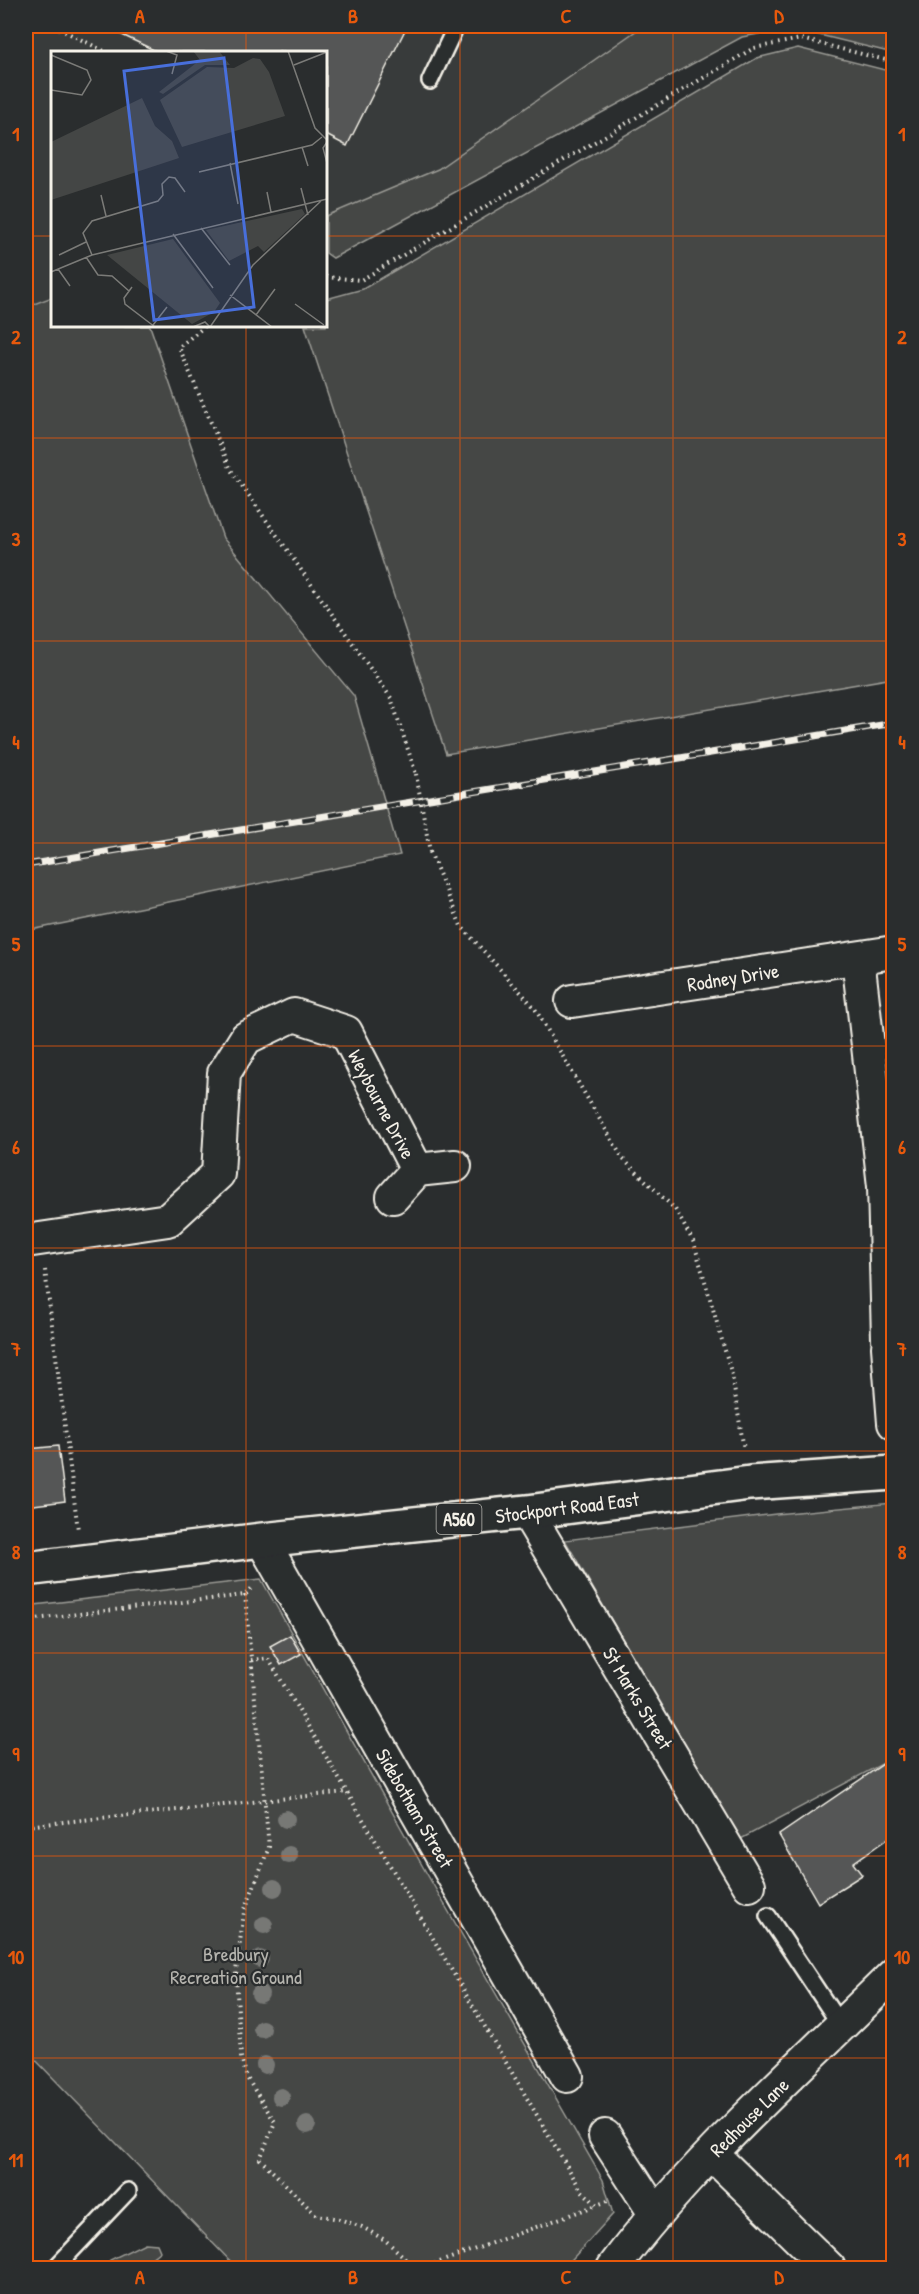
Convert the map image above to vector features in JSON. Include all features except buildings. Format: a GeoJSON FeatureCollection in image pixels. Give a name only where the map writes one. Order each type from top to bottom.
{"type":"FeatureCollection","features":[{"type":"Feature","properties":{"kind":"main road","name":"Stockport Road East"},"geometry":{"type":"LineString","coordinates":[[26,1569],[262,1540],[527,1512],[750,1483],[894,1473]]}},
{"type":"Feature","properties":{"kind":"street","name":"Rodney Drive"},"geometry":{"type":"LineString","coordinates":[[572,1001],[894,952]]}},
{"type":"Feature","properties":{"kind":"street"},"geometry":{"type":"LineString","coordinates":[[858,958],[884,1186],[888,1343],[894,1423]]}},
{"type":"Feature","properties":{"kind":"street","name":"Weybourne Drive"},"geometry":{"type":"LineString","coordinates":[[33,1240],[168,1220],[218,1174],[224,1073],[246,1038],[294,1015],[346,1032],[417,1170]]}},
{"type":"Feature","properties":{"kind":"street","name":"Weybourne Drive"},"geometry":{"type":"LineString","coordinates":[[393,1197],[417,1170],[455,1166]]}},
{"type":"Feature","properties":{"kind":"street","name":"St Marks Street"},"geometry":{"type":"LineString","coordinates":[[527,1512],[749,1885]]}},
{"type":"Feature","properties":{"kind":"street","name":"Sidebotham Street"},"geometry":{"type":"LineString","coordinates":[[262,1540],[567,2076]]}},
{"type":"Feature","properties":{"kind":"street","name":"Redhouse Lane"},"geometry":{"type":"LineString","coordinates":[[613,2268],[656,2215],[712,2154],[894,1974]]}},
{"type":"Feature","properties":{"kind":"street"},"geometry":{"type":"LineString","coordinates":[[604,2136],[656,2215]]}},
{"type":"Feature","properties":{"kind":"street"},"geometry":{"type":"LineString","coordinates":[[712,2154],[829,2268]]}},
{"type":"Feature","properties":{"kind":"lane"},"geometry":{"type":"LineString","coordinates":[[430,81],[456,26]]}},
{"type":"Feature","properties":{"kind":"lane"},"geometry":{"type":"LineString","coordinates":[[768,1916],[841,2026]]}},
{"type":"Feature","properties":{"kind":"lane"},"geometry":{"type":"LineString","coordinates":[[55,2268],[128,2191]]}},
{"type":"Feature","properties":{"kind":"path"},"geometry":{"type":"LineString","coordinates":[[54,26],[104,51]]}},
{"type":"Feature","properties":{"kind":"path"},"geometry":{"type":"LineString","coordinates":[[327,277],[361,280],[754,48],[801,39],[894,62]]}},
{"type":"Feature","properties":{"kind":"path"},"geometry":{"type":"LineString","coordinates":[[204,327],[179,346],[231,471],[391,698],[417,774],[430,852],[461,926],[534,1006],[623,1159],[675,1209],[694,1243],[732,1375],[750,1483]]}},
{"type":"Feature","properties":{"kind":"path"},"geometry":{"type":"LineString","coordinates":[[33,1240],[82,1561]]}},
{"type":"Feature","properties":{"kind":"path"},"geometry":{"type":"LineString","coordinates":[[26,1620],[245,1595],[270,1847],[244,1912],[236,1947],[241,2057],[247,2078],[275,2122],[260,2159],[316,2215],[339,2219],[385,2240],[402,2255],[412,2268]]}},
{"type":"Feature","properties":{"kind":"path"},"geometry":{"type":"LineString","coordinates":[[251,1660],[268,1658],[581,2190],[597,2205]]}},
{"type":"Feature","properties":{"kind":"path"},"geometry":{"type":"LineString","coordinates":[[26,1826],[346,1792]]}},
{"type":"Feature","properties":{"kind":"path"},"geometry":{"type":"LineString","coordinates":[[423,2268],[609,2201],[631,2177]]}},
{"type":"Feature","properties":{"kind":"shaded area"},"geometry":{"type":"Polygon","coordinates":[[[26,26],[643,26],[438,169],[327,216],[327,51],[51,51],[51,297],[26,306],[26,26]]]}},
{"type":"Feature","properties":{"kind":"green space"},"geometry":{"type":"Polygon","coordinates":[[[643,26],[893,26],[893,53],[791,28],[742,37],[333,258],[327,254],[327,216],[438,169],[643,26]]]}},
{"type":"Feature","properties":{"kind":"green space"},"geometry":{"type":"Polygon","coordinates":[[[798,48],[893,72],[893,678],[446,754],[305,327],[327,327],[327,299],[363,289],[757,58],[798,48]]]}},
{"type":"Feature","properties":{"kind":"green space"},"geometry":{"type":"Polygon","coordinates":[[[51,297],[51,327],[150,327],[223,538],[354,696],[400,855],[26,931],[26,307],[51,297]]]}},
{"type":"Feature","properties":{"kind":"green space"},"geometry":{"type":"Polygon","coordinates":[[[893,1503],[893,1760],[891,1759],[739,1840],[565,1540],[776,1514],[893,1503]]]}},
{"type":"Feature","properties":{"kind":"green space","name":"Bredbury Recreation Ground"},"geometry":{"type":"Polygon","coordinates":[[[261,1579],[603,2180],[613,2214],[564,2268],[237,2268],[26,2050],[26,1606],[261,1579]]]}},
{"type":"Feature","properties":{"kind":"green space"},"geometry":{"type":"Polygon","coordinates":[[[145,2243],[157,2244],[160,2251],[139,2268],[103,2268],[110,2260],[145,2243]]]}},
{"type":"Feature","properties":{"kind":"railway"},"geometry":{"type":"LineString","coordinates":[[26,865],[894,723]]}}]}
